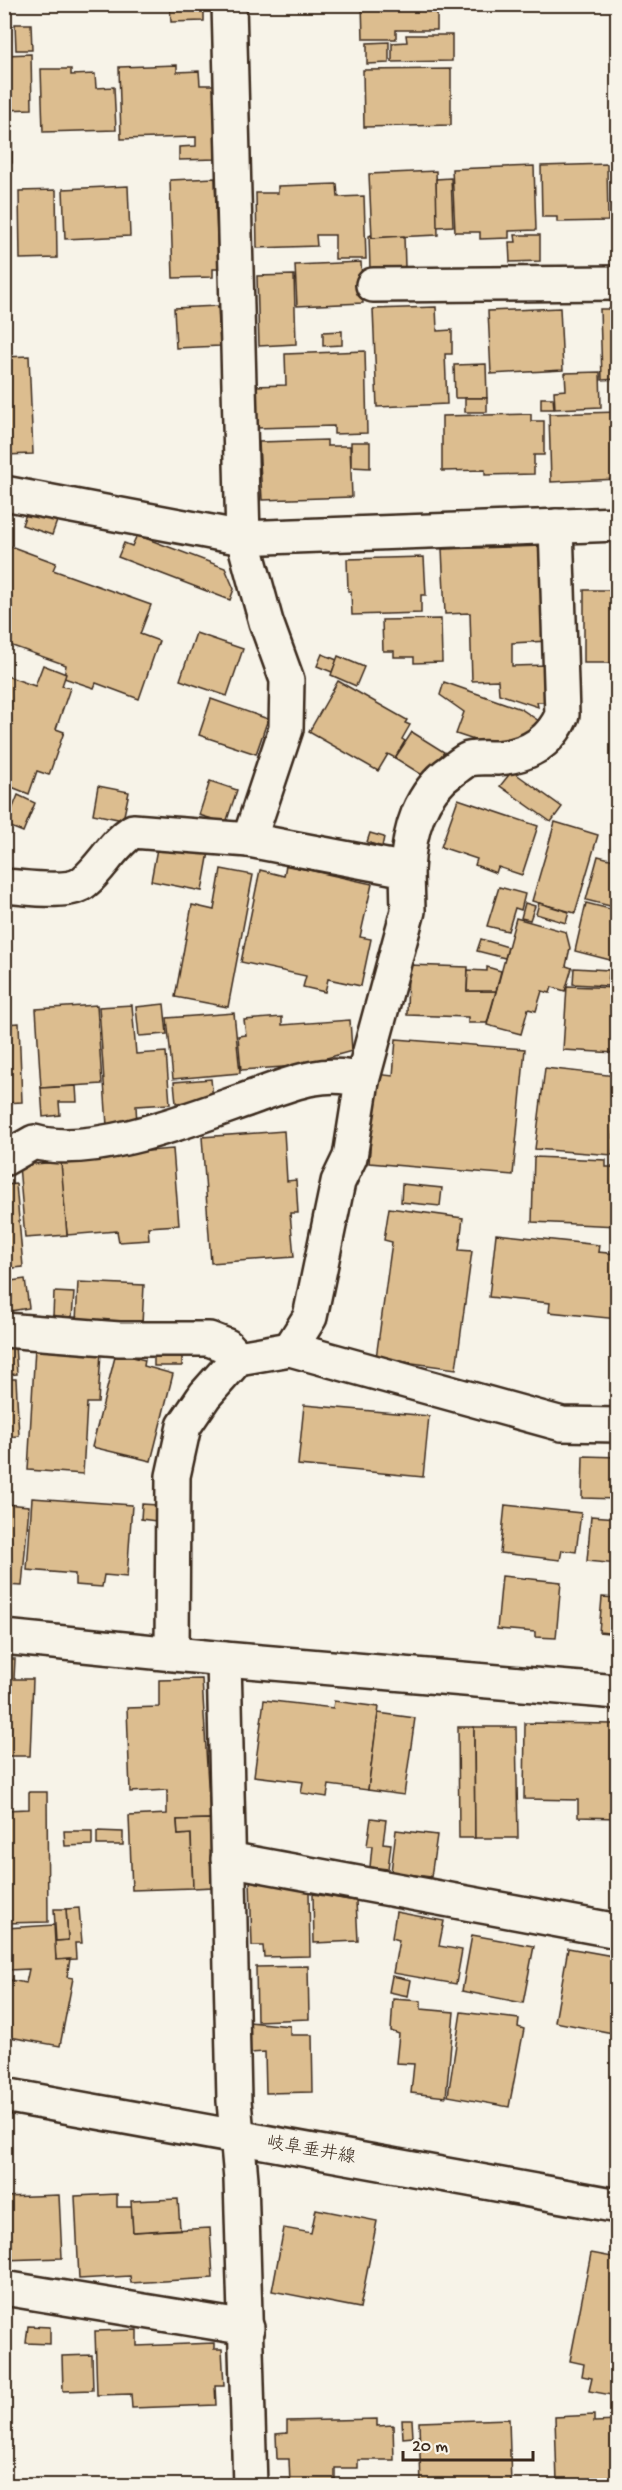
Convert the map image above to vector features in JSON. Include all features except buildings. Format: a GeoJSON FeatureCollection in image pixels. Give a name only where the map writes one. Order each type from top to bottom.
{"type":"FeatureCollection","features":[{"type":"Feature","properties":{"kind":"street"},"geometry":{"type":"LineString","coordinates":[[229,4],[243,538],[266,622],[287,680],[286,729],[249,840]]}},
{"type":"Feature","properties":{"kind":"street"},"geometry":{"type":"LineString","coordinates":[[373,285],[618,283]]}},
{"type":"Feature","properties":{"kind":"street"},"geometry":{"type":"LineString","coordinates":[[4,493],[243,538],[618,524]]}},
{"type":"Feature","properties":{"kind":"street"},"geometry":{"type":"LineString","coordinates":[[290,1349],[310,1317],[338,1182],[350,1157],[362,1081],[408,911],[406,870],[408,840],[420,807],[440,778],[468,759],[513,757],[538,746],[556,730],[562,715],[556,526]]}},
{"type":"Feature","properties":{"kind":"street"},"geometry":{"type":"LineString","coordinates":[[4,886],[63,889],[82,884],[123,838],[133,831],[249,840],[406,870]]}},
{"type":"Feature","properties":{"kind":"street"},"geometry":{"type":"LineString","coordinates":[[4,1159],[34,1142],[50,1147],[123,1138],[178,1123],[306,1078],[348,1076],[362,1081]]}},
{"type":"Feature","properties":{"kind":"street"},"geometry":{"type":"LineString","coordinates":[[4,1330],[118,1339],[209,1340],[227,1346],[238,1358]]}},
{"type":"Feature","properties":{"kind":"street"},"geometry":{"type":"LineString","coordinates":[[172,1653],[173,1476],[184,1426],[205,1395],[238,1358],[290,1349],[562,1424],[618,1425]]}},
{"type":"Feature","properties":{"kind":"street"},"geometry":{"type":"LineString","coordinates":[[4,1636],[224,1659],[618,1692]]}},
{"type":"Feature","properties":{"kind":"street"},"geometry":{"type":"LineString","coordinates":[[224,1659],[236,2137],[241,2179],[247,2328],[250,2486]]}},
{"type":"Feature","properties":{"kind":"street"},"geometry":{"type":"LineString","coordinates":[[228,1858],[618,1931]]}},
{"type":"Feature","properties":{"kind":"street","name":"岐阜垂井線"},"geometry":{"type":"LineString","coordinates":[[4,2095],[618,2206]]}},
{"type":"Feature","properties":{"kind":"street"},"geometry":{"type":"LineString","coordinates":[[4,2288],[247,2328]]}}]}
